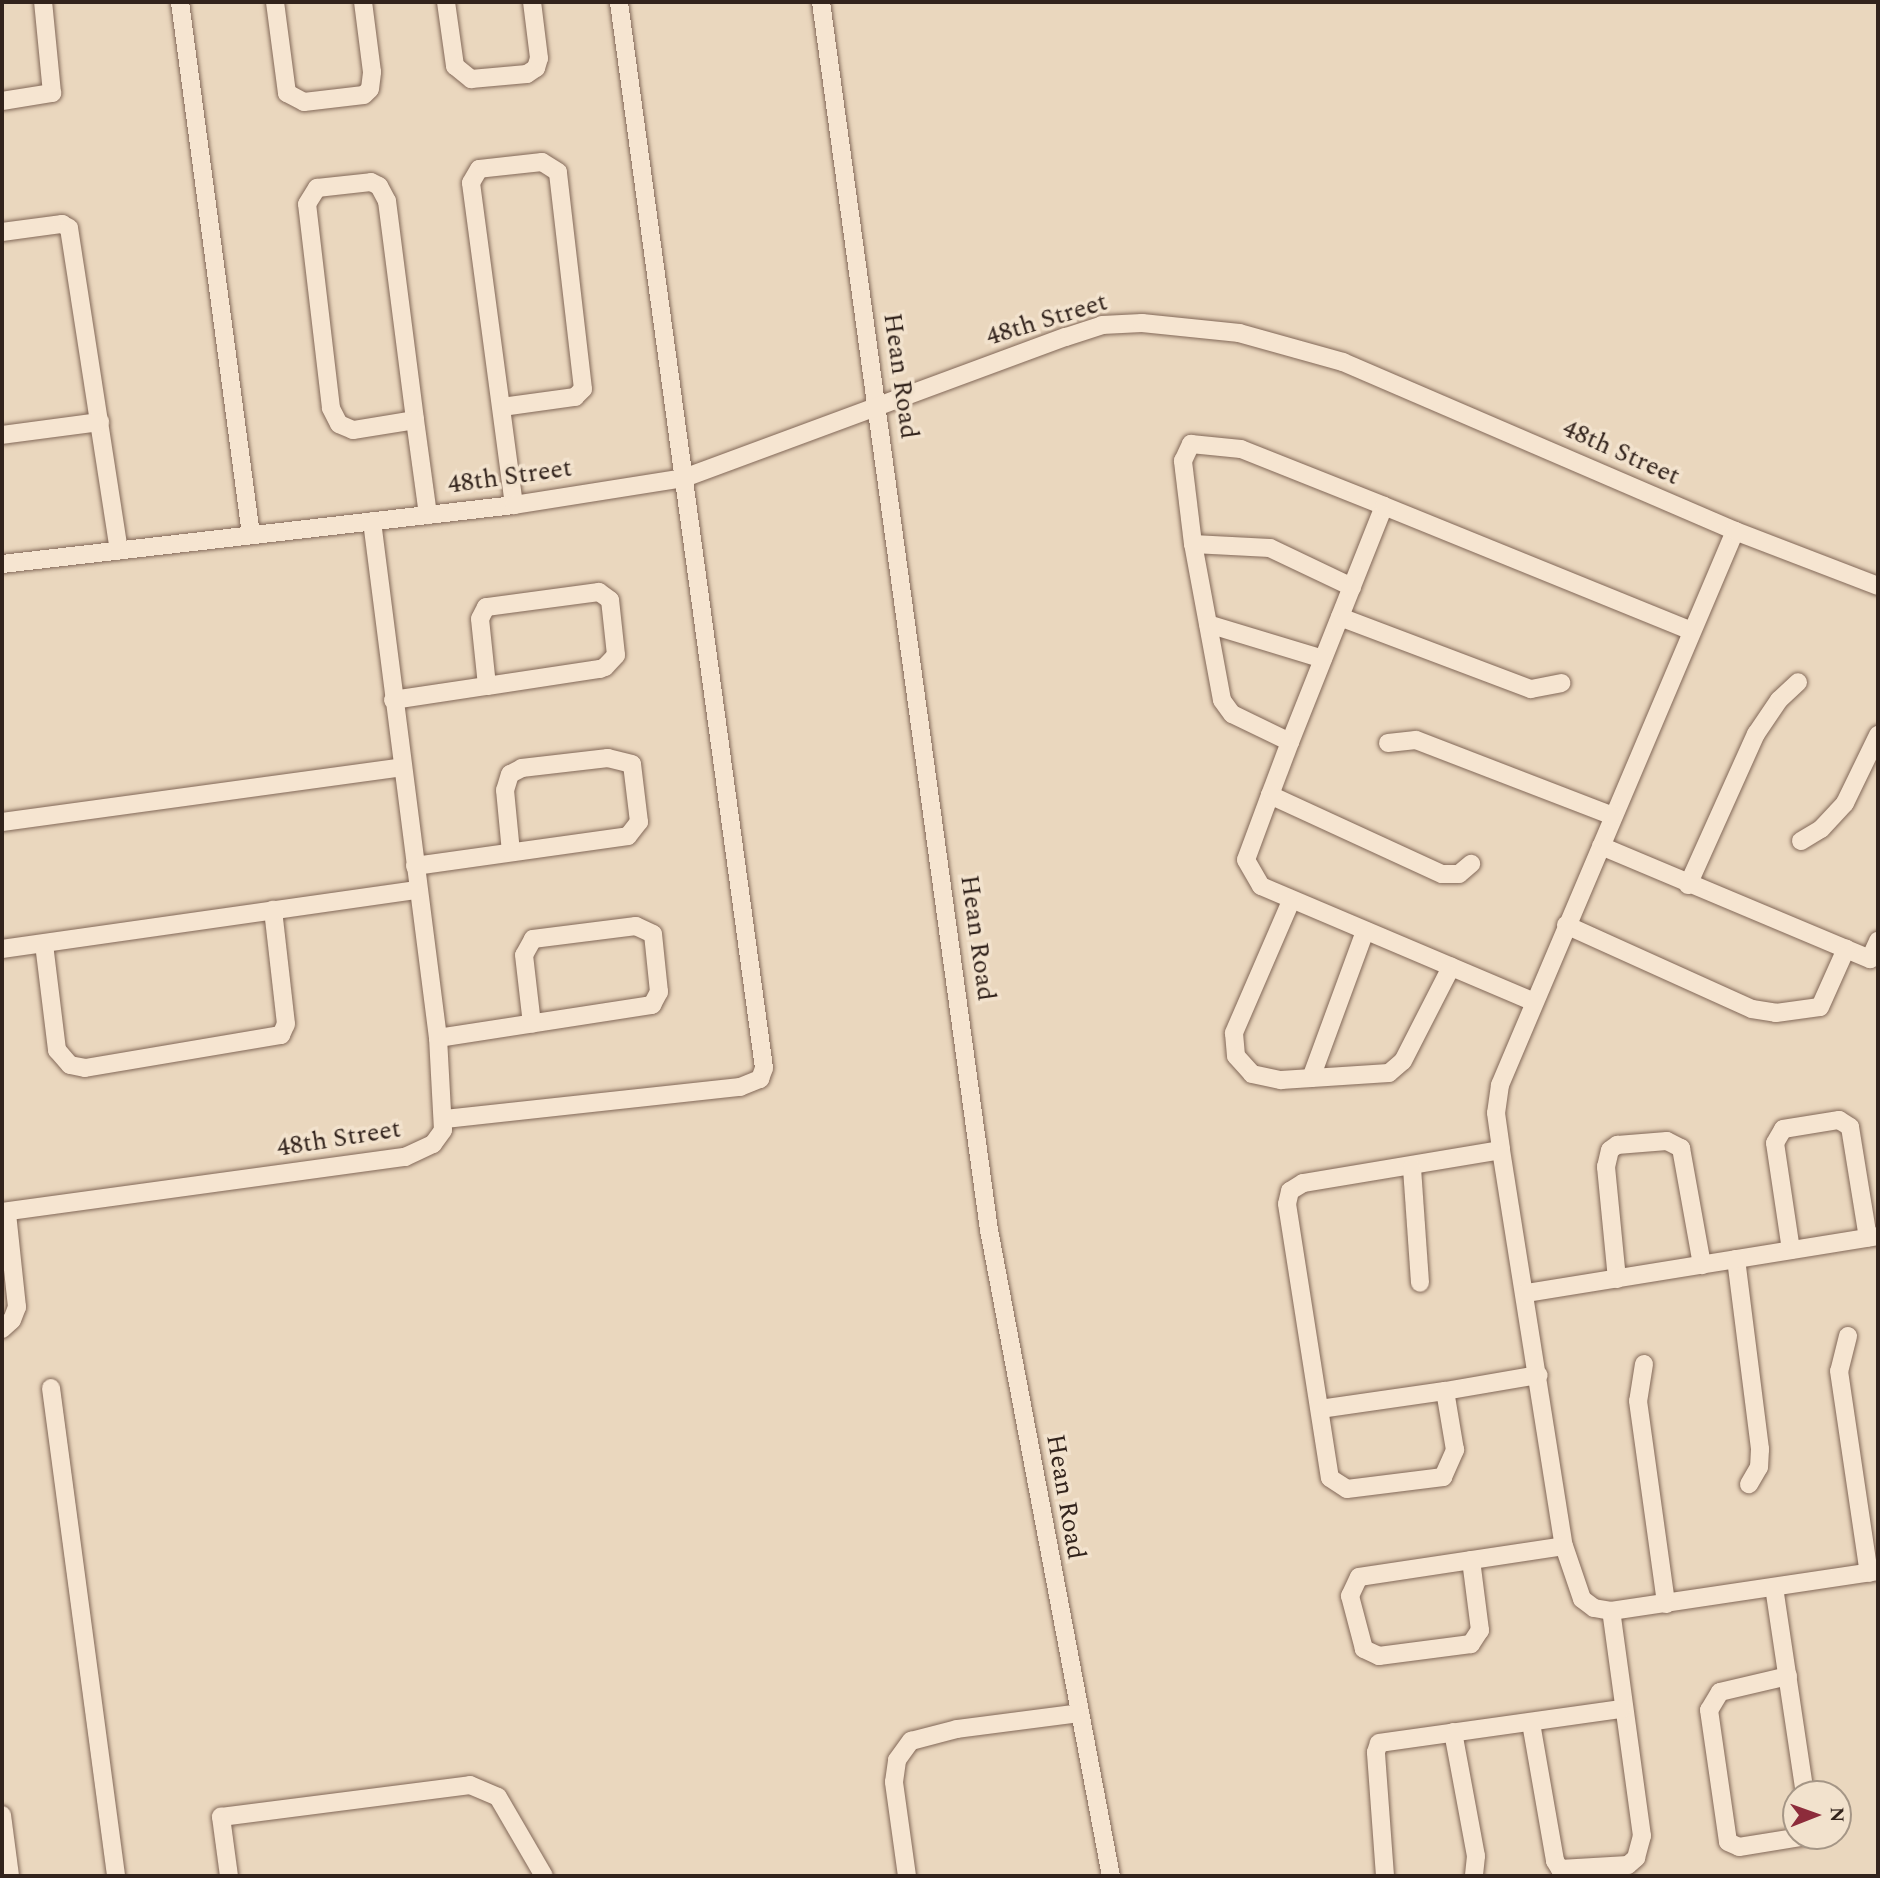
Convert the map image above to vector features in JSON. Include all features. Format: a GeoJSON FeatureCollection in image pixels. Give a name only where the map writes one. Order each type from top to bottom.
{"type":"FeatureCollection","features":[{"type":"Feature","properties":{"kind":"street"},"geometry":{"type":"LineString","coordinates":[[2,101],[52,93],[43,2]]}},
{"type":"Feature","properties":{"kind":"street"},"geometry":{"type":"LineString","coordinates":[[180,2],[251,534]]}},
{"type":"Feature","properties":{"kind":"street"},"geometry":{"type":"LineString","coordinates":[[275,2],[287,93],[304,103],[364,95],[370,89],[372,72],[363,2]]}},
{"type":"Feature","properties":{"kind":"street"},"geometry":{"type":"LineString","coordinates":[[446,2],[455,66],[471,79],[527,74],[536,68],[539,58],[532,2]]}},
{"type":"Feature","properties":{"kind":"street"},"geometry":{"type":"LineString","coordinates":[[372,522],[401,767],[438,1038],[445,1119],[740,1087],[760,1079],[764,1069],[619,2]]}},
{"type":"Feature","properties":{"kind":"street","name":"Hean Road"},"geometry":{"type":"LineString","coordinates":[[821,2],[879,408],[989,1230],[1111,1876]]}},
{"type":"Feature","properties":{"kind":"street"},"geometry":{"type":"LineString","coordinates":[[502,407],[575,397],[583,389],[558,172],[542,162],[479,169],[471,183],[514,505]]}},
{"type":"Feature","properties":{"kind":"street"},"geometry":{"type":"LineString","coordinates":[[415,420],[353,430],[334,417],[307,204],[317,188],[371,182],[384,193],[428,515]]}},
{"type":"Feature","properties":{"kind":"street"},"geometry":{"type":"LineString","coordinates":[[2,232],[61,224],[69,228],[119,550]]}},
{"type":"Feature","properties":{"kind":"street","name":"48th Street"},"geometry":{"type":"LineString","coordinates":[[2,564],[514,505],[684,478],[1102,325],[1180,323],[1265,339],[1343,362],[1735,531],[1878,586]]}},
{"type":"Feature","properties":{"kind":"street"},"geometry":{"type":"LineString","coordinates":[[2,435],[100,422]]}},
{"type":"Feature","properties":{"kind":"street"},"geometry":{"type":"LineString","coordinates":[[1290,742],[1226,708],[1193,544],[1182,461],[1191,444],[1241,449],[1692,631]]}},
{"type":"Feature","properties":{"kind":"street"},"geometry":{"type":"LineString","coordinates":[[1384,506],[1247,852],[1248,870],[1261,886],[1290,901],[1532,1001]]}},
{"type":"Feature","properties":{"kind":"street"},"geometry":{"type":"LineString","coordinates":[[1735,531],[1532,1001],[1496,1097],[1501,1150],[1527,1293],[1564,1546],[1582,1599],[1594,1608],[1611,1611],[1873,1572],[1839,1371],[1848,1336]]}},
{"type":"Feature","properties":{"kind":"street"},"geometry":{"type":"LineString","coordinates":[[1193,544],[1263,546],[1352,587]]}},
{"type":"Feature","properties":{"kind":"street"},"geometry":{"type":"LineString","coordinates":[[393,700],[487,686],[606,667],[615,655],[610,600],[599,592],[486,607],[480,619],[487,686]]}},
{"type":"Feature","properties":{"kind":"street"},"geometry":{"type":"LineString","coordinates":[[1340,617],[1531,689],[1561,683]]}},
{"type":"Feature","properties":{"kind":"street"},"geometry":{"type":"LineString","coordinates":[[1208,624],[1323,659]]}},
{"type":"Feature","properties":{"kind":"street"},"geometry":{"type":"LineString","coordinates":[[1688,886],[1756,734],[1798,682]]}},
{"type":"Feature","properties":{"kind":"street"},"geometry":{"type":"LineString","coordinates":[[1801,841],[1821,829],[1845,803],[1878,735]]}},
{"type":"Feature","properties":{"kind":"street"},"geometry":{"type":"LineString","coordinates":[[1388,743],[1416,740],[1613,816]]}},
{"type":"Feature","properties":{"kind":"street"},"geometry":{"type":"LineString","coordinates":[[415,866],[618,839],[636,831],[639,822],[632,764],[608,758],[522,768],[510,774],[505,790],[511,852]]}},
{"type":"Feature","properties":{"kind":"street"},"geometry":{"type":"LineString","coordinates":[[2,822],[401,767]]}},
{"type":"Feature","properties":{"kind":"street"},"geometry":{"type":"LineString","coordinates":[[1270,795],[1442,874],[1459,874],[1471,863]]}},
{"type":"Feature","properties":{"kind":"street"},"geometry":{"type":"LineString","coordinates":[[1601,846],[1688,886],[1874,961],[1878,941]]}},
{"type":"Feature","properties":{"kind":"street"},"geometry":{"type":"LineString","coordinates":[[2,949],[417,890]]}},
{"type":"Feature","properties":{"kind":"street"},"geometry":{"type":"LineString","coordinates":[[1290,901],[1234,1033],[1234,1046],[1241,1066],[1252,1074],[1280,1080],[1378,1076],[1395,1068],[1451,967]]}},
{"type":"Feature","properties":{"kind":"street"},"geometry":{"type":"LineString","coordinates":[[44,943],[57,1050],[70,1065],[85,1068],[281,1035],[286,1024],[273,910]]}},
{"type":"Feature","properties":{"kind":"street"},"geometry":{"type":"LineString","coordinates":[[1566,925],[1752,1009],[1776,1013],[1820,1007],[1846,949]]}},
{"type":"Feature","properties":{"kind":"street"},"geometry":{"type":"LineString","coordinates":[[438,1038],[532,1024],[652,1006],[659,992],[653,934],[636,926],[534,939],[524,955],[532,1024]]}},
{"type":"Feature","properties":{"kind":"street"},"geometry":{"type":"LineString","coordinates":[[1311,1078],[1365,932]]}},
{"type":"Feature","properties":{"kind":"street","name":"48th Street"},"geometry":{"type":"LineString","coordinates":[[4,1213],[405,1157],[433,1144],[445,1119]]}},
{"type":"Feature","properties":{"kind":"street"},"geometry":{"type":"LineString","coordinates":[[1527,1293],[1873,1237],[1850,1126],[1839,1121],[1783,1129],[1775,1143],[1791,1250]]}},
{"type":"Feature","properties":{"kind":"street"},"geometry":{"type":"LineString","coordinates":[[1618,1279],[1606,1167],[1610,1150],[1617,1145],[1667,1141],[1681,1148],[1702,1265]]}},
{"type":"Feature","properties":{"kind":"street"},"geometry":{"type":"LineString","coordinates":[[1446,1391],[1455,1450],[1449,1470],[1435,1480],[1347,1489],[1335,1485],[1330,1478],[1287,1197],[1303,1183],[1412,1168],[1501,1150]]}},
{"type":"Feature","properties":{"kind":"street"},"geometry":{"type":"LineString","coordinates":[[1412,1168],[1420,1283]]}},
{"type":"Feature","properties":{"kind":"street"},"geometry":{"type":"LineString","coordinates":[[2,1329],[12,1320],[17,1307],[4,1213]]}},
{"type":"Feature","properties":{"kind":"street"},"geometry":{"type":"LineString","coordinates":[[1736,1259],[1760,1449],[1759,1467],[1749,1484]]}},
{"type":"Feature","properties":{"kind":"street"},"geometry":{"type":"LineString","coordinates":[[1644,1364],[1638,1401],[1666,1604]]}},
{"type":"Feature","properties":{"kind":"street"},"geometry":{"type":"LineString","coordinates":[[1320,1409],[1538,1376]]}},
{"type":"Feature","properties":{"kind":"street"},"geometry":{"type":"LineString","coordinates":[[51,1388],[116,1876]]}},
{"type":"Feature","properties":{"kind":"street"},"geometry":{"type":"LineString","coordinates":[[1471,1560],[1480,1630],[1471,1644],[1379,1656],[1364,1649],[1350,1596],[1354,1580],[1471,1560],[1564,1546]]}},
{"type":"Feature","properties":{"kind":"street"},"geometry":{"type":"LineString","coordinates":[[1774,1587],[1803,1780]]}},
{"type":"Feature","properties":{"kind":"street"},"geometry":{"type":"LineString","coordinates":[[1531,1723],[1560,1869],[1628,1865],[1636,1858],[1642,1836],[1622,1709],[1611,1611]]}},
{"type":"Feature","properties":{"kind":"street"},"geometry":{"type":"LineString","coordinates":[[1782,1840],[1739,1847],[1728,1842],[1709,1710],[1720,1692],[1788,1676]]}},
{"type":"Feature","properties":{"kind":"street"},"geometry":{"type":"LineString","coordinates":[[1385,1876],[1377,1746],[1384,1740],[1531,1723],[1622,1709]]}},
{"type":"Feature","properties":{"kind":"street"},"geometry":{"type":"LineString","coordinates":[[907,1876],[894,1782],[897,1760],[911,1741],[957,1729],[1080,1713]]}},
{"type":"Feature","properties":{"kind":"street"},"geometry":{"type":"LineString","coordinates":[[1453,1732],[1476,1856],[1474,1876]]}},
{"type":"Feature","properties":{"kind":"street"},"geometry":{"type":"LineString","coordinates":[[229,1876],[221,1817],[470,1785],[498,1797],[544,1876]]}},
{"type":"Feature","properties":{"kind":"street"},"geometry":{"type":"LineString","coordinates":[[2,1815],[10,1876]]}}]}
